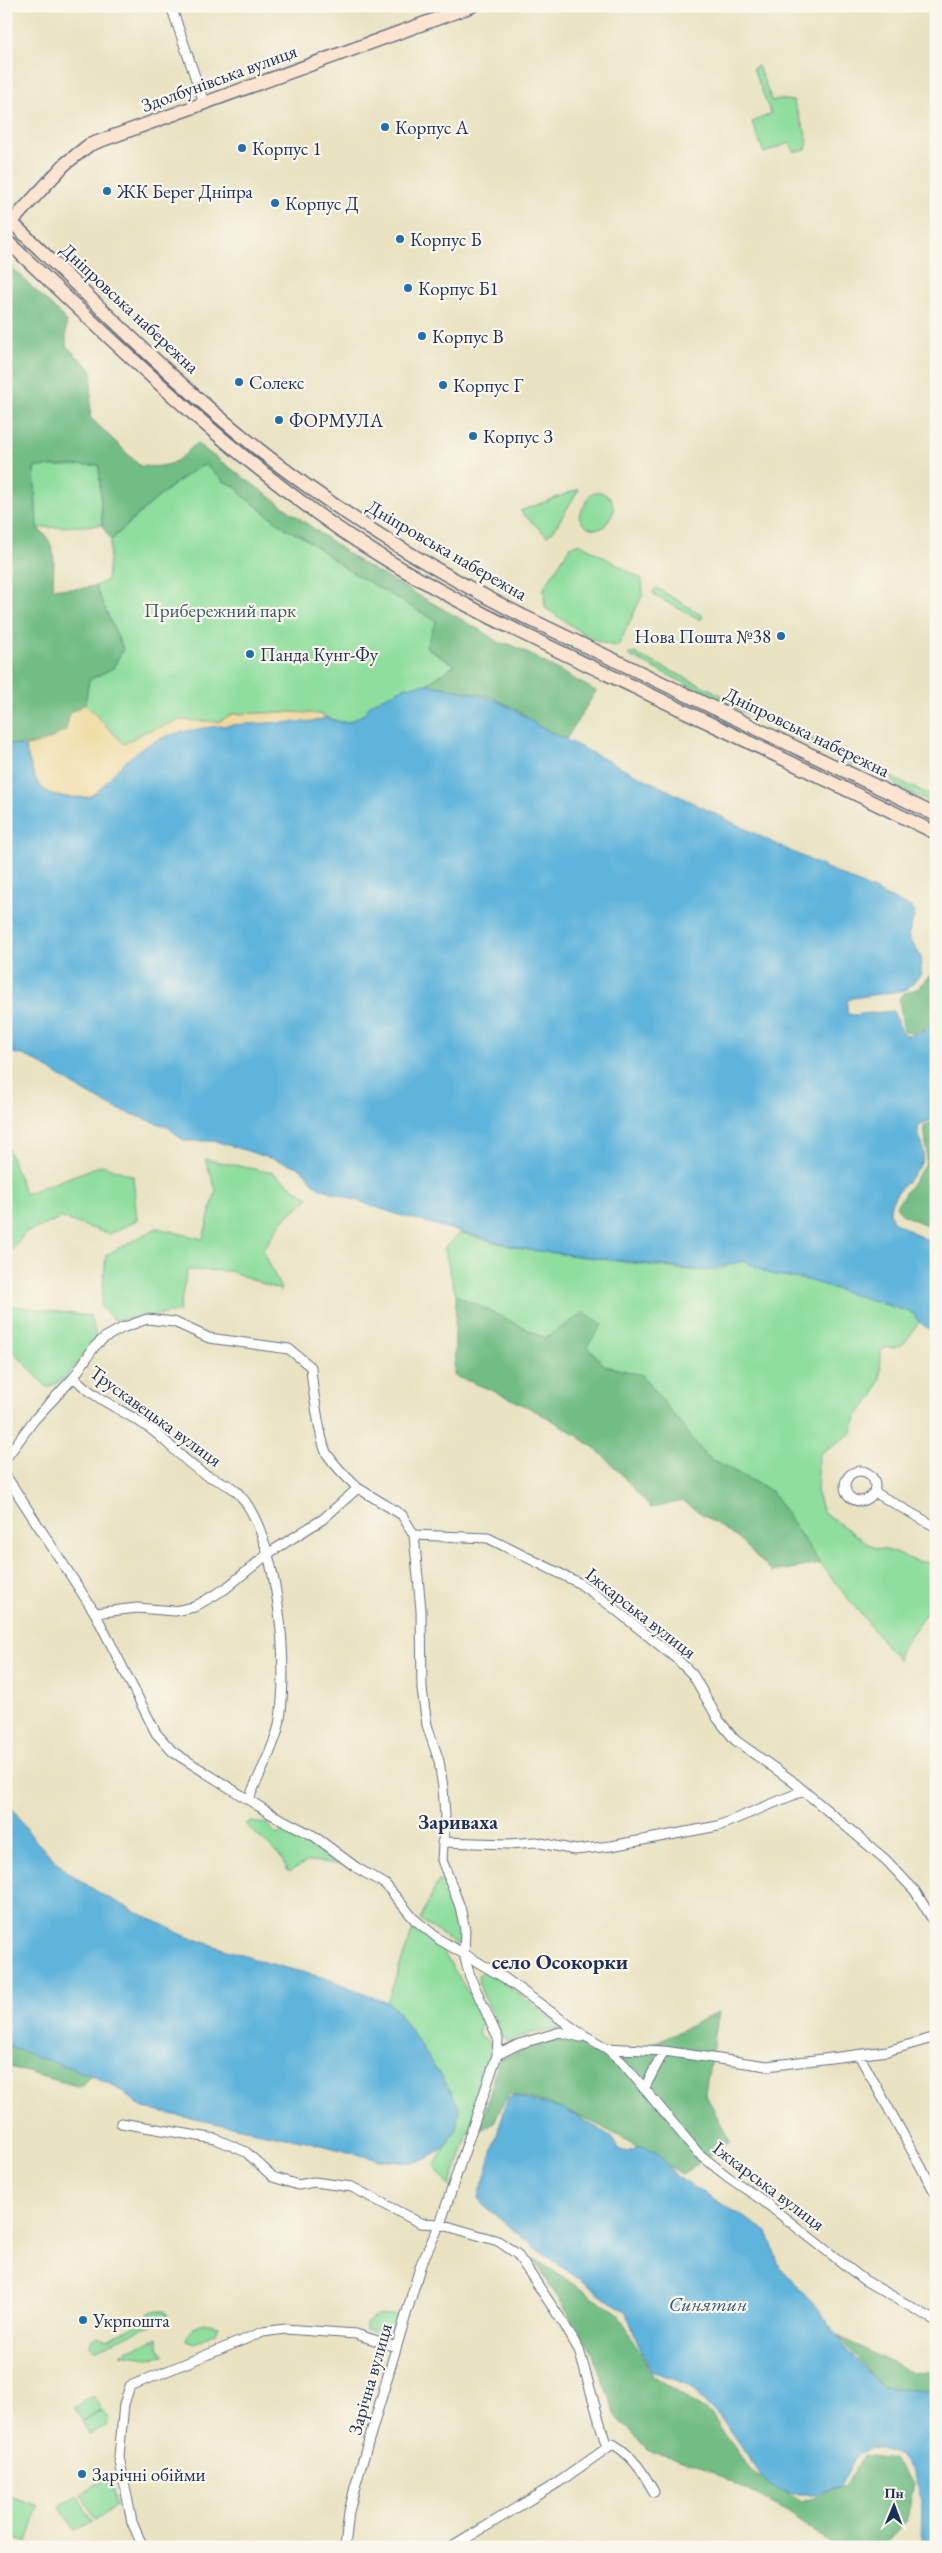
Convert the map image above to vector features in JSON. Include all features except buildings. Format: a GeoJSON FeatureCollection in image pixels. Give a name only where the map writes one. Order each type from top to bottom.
{"type":"FeatureCollection","features":[{"type":"Feature","properties":{"kind":"main road","name":"Здолбунівська вулиця"},"geometry":{"type":"LineString","coordinates":[[8,222],[65,164],[89,145],[472,6]]}},
{"type":"Feature","properties":{"kind":"main road","name":"Дніпровська набережна"},"geometry":{"type":"LineString","coordinates":[[8,222],[154,358],[233,428],[302,482],[396,546],[467,587],[523,616],[936,815]]}},
{"type":"Feature","properties":{"kind":"main road","name":"Дніпровська набережна"},"geometry":{"type":"LineString","coordinates":[[6,240],[126,353],[227,444],[287,492],[383,558],[466,605],[534,640],[936,833]]}},
{"type":"Feature","properties":{"kind":"street"},"geometry":{"type":"LineString","coordinates":[[171,6],[204,103]]}},
{"type":"Feature","properties":{"kind":"street","name":"Трускавецька вулиця"},"geometry":{"type":"LineString","coordinates":[[6,1458],[34,1420],[74,1377],[94,1347],[104,1338],[122,1328],[148,1319],[174,1322],[209,1338],[289,1349],[310,1367],[326,1452],[339,1470],[358,1488]]}},
{"type":"Feature","properties":{"kind":"street","name":"Трускавецька вулиця"},"geometry":{"type":"LineString","coordinates":[[74,1377],[88,1392],[151,1430],[201,1472],[231,1488],[249,1506],[269,1553],[281,1630],[282,1676],[279,1720],[278,1729],[249,1799]]}},
{"type":"Feature","properties":{"kind":"street"},"geometry":{"type":"LineString","coordinates":[[6,1476],[95,1613],[134,1695],[156,1733],[173,1752],[271,1814],[314,1836],[357,1868],[385,1884],[414,1919],[440,1940],[464,1954]]}},
{"type":"Feature","properties":{"kind":"street"},"geometry":{"type":"LineString","coordinates":[[95,1613],[137,1608],[176,1611],[194,1607],[225,1589],[269,1553],[323,1519],[358,1488],[402,1515],[414,1535],[420,1610],[422,1689],[427,1725],[438,1762],[442,1788],[444,1815],[442,1860],[460,1907],[465,1930],[464,1954],[470,1977],[498,2038],[497,2055],[519,2044],[560,2032],[586,2038]]}},
{"type":"Feature","properties":{"kind":"street"},"geometry":{"type":"LineString","coordinates":[[874,1492],[936,1527]]}},
{"type":"Feature","properties":{"kind":"street","name":"Іжкарська вулиця"},"geometry":{"type":"LineString","coordinates":[[414,1535],[488,1538],[579,1583],[678,1660],[693,1675],[718,1719],[735,1740],[803,1791],[886,1860],[915,1891],[936,1925]]}},
{"type":"Feature","properties":{"kind":"street"},"geometry":{"type":"LineString","coordinates":[[442,1842],[508,1844],[536,1842],[575,1850],[611,1846],[718,1826],[803,1791]]}},
{"type":"Feature","properties":{"kind":"street","name":"Іжкарська вулиця"},"geometry":{"type":"LineString","coordinates":[[464,1954],[504,1977],[586,2038],[606,2048],[623,2063],[698,2153],[728,2177],[762,2200],[864,2280],[936,2322]]}},
{"type":"Feature","properties":{"kind":"street","name":"Іжкарська вулиця"},"geometry":{"type":"LineString","coordinates":[[606,2048],[664,2051],[767,2066],[887,2051],[936,2037]]}},
{"type":"Feature","properties":{"kind":"street"},"geometry":{"type":"LineString","coordinates":[[644,2089],[664,2051]]}},
{"type":"Feature","properties":{"kind":"street","name":"Зарічна вулиця"},"geometry":{"type":"LineString","coordinates":[[346,2547],[349,2512],[421,2264],[440,2224],[497,2055]]}},
{"type":"Feature","properties":{"kind":"street"},"geometry":{"type":"LineString","coordinates":[[859,2055],[936,2194]]}},
{"type":"Feature","properties":{"kind":"street"},"geometry":{"type":"LineString","coordinates":[[121,2123],[216,2139],[246,2152],[273,2178],[298,2184],[314,2182],[352,2187],[420,2223],[440,2224],[498,2241],[517,2254],[564,2324],[579,2350],[606,2448]]}},
{"type":"Feature","properties":{"kind":"street"},"geometry":{"type":"LineString","coordinates":[[143,2547],[132,2522],[119,2457],[124,2404],[130,2386],[263,2332],[285,2329],[356,2334],[396,2347]]}},
{"type":"Feature","properties":{"kind":"street"},"geometry":{"type":"LineString","coordinates":[[452,2547],[559,2482],[613,2444],[626,2452],[641,2469],[654,2492]]}},
{"type":"Feature","properties":{"kind":"green space"},"geometry":{"type":"Polygon","coordinates":[[[758,66],[772,101],[779,99],[793,101],[808,139],[806,150],[795,152],[789,143],[764,153],[752,122],[771,114],[753,68],[758,66]]]}},
{"type":"Feature","properties":{"kind":"green space"},"geometry":{"type":"Polygon","coordinates":[[[6,262],[63,317],[66,323],[66,346],[92,370],[90,417],[140,466],[158,466],[172,463],[183,456],[196,443],[361,563],[482,631],[499,643],[509,644],[518,648],[596,691],[566,739],[538,726],[519,711],[491,697],[427,684],[455,665],[426,647],[436,621],[348,570],[303,537],[288,530],[243,496],[235,486],[225,482],[205,465],[194,470],[170,487],[111,540],[102,525],[99,465],[34,467],[37,528],[49,540],[52,547],[54,562],[53,588],[78,589],[95,586],[123,649],[113,668],[89,680],[85,704],[70,713],[66,730],[51,738],[30,745],[6,743],[6,262]]]}},
{"type":"Feature","properties":{"kind":"green space"},"geometry":{"type":"Polygon","coordinates":[[[99,464],[102,525],[37,528],[34,467],[99,464]]]}},
{"type":"Feature","properties":{"kind":"green space","name":"Прибережний парк"},"geometry":{"type":"Polygon","coordinates":[[[205,465],[225,482],[235,486],[243,496],[288,530],[303,537],[348,570],[437,621],[426,647],[455,665],[427,684],[406,687],[371,704],[364,714],[349,722],[340,722],[319,714],[294,712],[233,714],[218,722],[181,720],[142,733],[124,744],[85,704],[89,680],[113,668],[123,649],[95,586],[107,580],[111,540],[170,488],[194,470],[205,465]]]}},
{"type":"Feature","properties":{"kind":"green space"},"geometry":{"type":"Polygon","coordinates":[[[579,489],[554,530],[547,536],[520,511],[579,489]]]}},
{"type":"Feature","properties":{"kind":"green space"},"geometry":{"type":"Polygon","coordinates":[[[595,492],[601,492],[611,498],[614,511],[604,527],[596,529],[585,526],[579,515],[590,495],[595,492]]]}},
{"type":"Feature","properties":{"kind":"green space"},"geometry":{"type":"Polygon","coordinates":[[[579,543],[642,579],[643,594],[618,646],[599,642],[580,632],[545,608],[544,588],[570,547],[579,543]]]}},
{"type":"Feature","properties":{"kind":"green space"},"geometry":{"type":"Polygon","coordinates":[[[657,588],[703,616],[701,620],[655,596],[653,591],[657,588]]]}},
{"type":"Feature","properties":{"kind":"green space"},"geometry":{"type":"Polygon","coordinates":[[[634,653],[744,706],[750,715],[628,655],[634,653]]]}},
{"type":"Feature","properties":{"kind":"green space"},"geometry":{"type":"Polygon","coordinates":[[[765,715],[851,759],[854,766],[791,735],[769,721],[765,715]]]}},
{"type":"Feature","properties":{"kind":"green space"},"geometry":{"type":"Polygon","coordinates":[[[891,777],[936,798],[936,805],[899,788],[891,777]]]}},
{"type":"Feature","properties":{"kind":"green space"},"geometry":{"type":"Polygon","coordinates":[[[936,971],[936,1025],[912,1033],[904,1032],[899,999],[902,994],[917,989],[936,971]]]}},
{"type":"Feature","properties":{"kind":"green space"},"geometry":{"type":"Polygon","coordinates":[[[936,1122],[936,1229],[903,1215],[896,1206],[925,1165],[927,1152],[924,1125],[936,1122]]]}},
{"type":"Feature","properties":{"kind":"green space"},"geometry":{"type":"Polygon","coordinates":[[[6,1143],[25,1194],[102,1165],[133,1176],[137,1220],[109,1234],[62,1218],[25,1233],[6,1257],[6,1143]]]}},
{"type":"Feature","properties":{"kind":"green space"},"geometry":{"type":"Polygon","coordinates":[[[205,1159],[273,1173],[309,1198],[283,1220],[263,1250],[282,1291],[230,1271],[187,1270],[179,1312],[114,1320],[101,1307],[106,1255],[157,1228],[203,1239],[216,1190],[205,1159]]]}},
{"type":"Feature","properties":{"kind":"green space"},"geometry":{"type":"Polygon","coordinates":[[[460,1233],[522,1249],[687,1270],[719,1270],[735,1262],[743,1261],[770,1274],[807,1280],[913,1313],[919,1322],[906,1341],[897,1347],[886,1347],[881,1351],[880,1378],[873,1397],[856,1417],[852,1433],[819,1454],[817,1493],[823,1512],[873,1547],[893,1552],[918,1562],[936,1561],[936,1599],[899,1652],[898,1660],[820,1564],[771,1491],[706,1456],[642,1375],[605,1366],[587,1346],[602,1325],[584,1313],[545,1338],[456,1295],[444,1248],[460,1233]]]}},
{"type":"Feature","properties":{"kind":"green space"},"geometry":{"type":"Polygon","coordinates":[[[456,1295],[545,1338],[584,1313],[603,1324],[587,1346],[605,1366],[642,1375],[706,1456],[771,1491],[820,1564],[772,1572],[740,1540],[683,1501],[651,1508],[601,1453],[562,1426],[508,1397],[454,1376],[456,1295]]]}},
{"type":"Feature","properties":{"kind":"green space"},"geometry":{"type":"Polygon","coordinates":[[[6,1305],[90,1316],[97,1339],[65,1378],[48,1388],[6,1344],[6,1305]]]}},
{"type":"Feature","properties":{"kind":"green space"},"geometry":{"type":"Polygon","coordinates":[[[251,1822],[267,1824],[277,1835],[286,1830],[293,1831],[329,1852],[342,1864],[308,1861],[289,1872],[279,1855],[245,1824],[251,1822]]]}},
{"type":"Feature","properties":{"kind":"green space"},"geometry":{"type":"Polygon","coordinates":[[[439,1880],[449,1893],[458,1912],[462,1931],[462,1940],[459,1947],[420,1919],[439,1880]]]}},
{"type":"Feature","properties":{"kind":"green space"},"geometry":{"type":"Polygon","coordinates":[[[413,1929],[433,1939],[441,1948],[471,1997],[483,2023],[479,2029],[479,2037],[486,2039],[493,2047],[493,2057],[487,2062],[484,2070],[488,2074],[450,2187],[434,2166],[456,2130],[452,2093],[396,2009],[387,2002],[413,1929]]]}},
{"type":"Feature","properties":{"kind":"green space"},"geometry":{"type":"Polygon","coordinates":[[[483,1971],[496,1977],[565,2029],[532,2033],[508,2041],[500,2035],[499,2027],[479,1983],[478,1975],[483,1971]]]}},
{"type":"Feature","properties":{"kind":"green space"},"geometry":{"type":"Polygon","coordinates":[[[719,2012],[705,2093],[730,2142],[682,2174],[599,2125],[555,2106],[532,2099],[508,2094],[494,2122],[480,2131],[499,2060],[551,2039],[627,2056],[719,2012]]]}},
{"type":"Feature","properties":{"kind":"green space"},"geometry":{"type":"Polygon","coordinates":[[[6,2044],[91,2075],[80,2087],[6,2066],[6,2044]]]}},
{"type":"Feature","properties":{"kind":"green space"},"geometry":{"type":"Polygon","coordinates":[[[533,2258],[618,2313],[653,2376],[711,2414],[751,2471],[802,2502],[846,2485],[863,2455],[893,2459],[914,2485],[906,2522],[882,2547],[835,2547],[789,2513],[697,2464],[649,2451],[616,2416],[591,2350],[533,2258]]]}},
{"type":"Feature","properties":{"kind":"green space"},"geometry":{"type":"Polygon","coordinates":[[[165,2311],[168,2316],[165,2321],[134,2332],[95,2350],[90,2346],[92,2338],[96,2336],[107,2339],[141,2323],[149,2313],[165,2311]]]}},
{"type":"Feature","properties":{"kind":"green space"},"geometry":{"type":"Polygon","coordinates":[[[394,2314],[400,2318],[392,2338],[366,2330],[366,2324],[375,2317],[394,2314]]]}},
{"type":"Feature","properties":{"kind":"green space"},"geometry":{"type":"Polygon","coordinates":[[[204,2323],[218,2326],[215,2333],[194,2344],[186,2341],[192,2329],[204,2323]]]}},
{"type":"Feature","properties":{"kind":"green space"},"geometry":{"type":"Polygon","coordinates":[[[838,2336],[912,2373],[936,2369],[936,2392],[882,2387],[838,2336]]]}},
{"type":"Feature","properties":{"kind":"green space"},"geometry":{"type":"Polygon","coordinates":[[[158,2338],[158,2348],[165,2356],[148,2358],[120,2354],[158,2338]]]}},
{"type":"Feature","properties":{"kind":"green space"},"geometry":{"type":"Polygon","coordinates":[[[93,2396],[101,2409],[82,2421],[74,2408],[93,2396]]]}},
{"type":"Feature","properties":{"kind":"green space"},"geometry":{"type":"Polygon","coordinates":[[[102,2410],[109,2419],[107,2426],[90,2435],[82,2422],[102,2410]]]}},
{"type":"Feature","properties":{"kind":"green space"},"geometry":{"type":"Polygon","coordinates":[[[110,2476],[116,2506],[95,2519],[81,2494],[110,2476]]]}},
{"type":"Feature","properties":{"kind":"green space"},"geometry":{"type":"Polygon","coordinates":[[[6,2495],[39,2506],[27,2542],[6,2535],[6,2495]]]}},
{"type":"Feature","properties":{"kind":"green space"},"geometry":{"type":"Polygon","coordinates":[[[77,2495],[92,2521],[74,2531],[60,2506],[77,2495]]]}},
{"type":"Feature","properties":{"kind":"sand"},"geometry":{"type":"Polygon","coordinates":[[[85,704],[124,744],[142,733],[181,720],[218,722],[233,714],[294,712],[319,714],[327,718],[314,721],[190,731],[89,797],[62,797],[47,792],[37,784],[25,747],[49,740],[66,730],[70,713],[85,704]]]}},
{"type":"Feature","properties":{"kind":"water"},"geometry":{"type":"Polygon","coordinates":[[[427,684],[486,697],[511,708],[538,726],[782,847],[912,908],[915,912],[908,936],[921,957],[921,974],[906,990],[853,998],[847,1001],[847,1013],[852,1015],[893,1011],[903,1034],[908,1036],[936,1027],[936,1119],[922,1123],[918,1128],[924,1154],[923,1158],[914,1174],[894,1197],[890,1214],[894,1222],[936,1245],[936,1334],[919,1322],[913,1313],[807,1280],[770,1274],[743,1261],[706,1271],[522,1249],[396,1214],[320,1188],[303,1170],[296,1166],[215,1141],[184,1141],[168,1127],[115,1108],[88,1094],[34,1060],[23,1055],[6,1052],[6,743],[25,747],[33,774],[48,792],[56,796],[87,798],[145,746],[176,733],[214,727],[314,721],[327,718],[340,722],[349,722],[364,714],[371,704],[406,687],[427,684]]]}},
{"type":"Feature","properties":{"kind":"water"},"geometry":{"type":"Polygon","coordinates":[[[6,1799],[33,1838],[66,1871],[101,1894],[183,1935],[260,1961],[325,1978],[387,2002],[396,2009],[452,2093],[459,2108],[456,2130],[444,2148],[427,2159],[410,2163],[379,2160],[306,2141],[159,2112],[143,2108],[118,2088],[91,2075],[15,2049],[6,2043],[6,1799]]]}},
{"type":"Feature","properties":{"kind":"water","name":"Синятин"},"geometry":{"type":"Polygon","coordinates":[[[514,2096],[566,2110],[611,2136],[618,2149],[627,2152],[641,2146],[656,2151],[677,2177],[767,2231],[780,2268],[818,2308],[847,2350],[882,2387],[936,2392],[936,2547],[921,2547],[922,2501],[913,2472],[898,2455],[881,2449],[870,2448],[857,2455],[839,2487],[817,2494],[793,2494],[773,2488],[764,2480],[728,2426],[688,2385],[652,2371],[642,2353],[626,2312],[535,2248],[482,2204],[479,2197],[508,2097],[514,2096]]]}},
{"type":"Feature","properties":{"kind":"place","name":"Корпус А"},"geometry":{"type":"Point","coordinates":[385,127]}},
{"type":"Feature","properties":{"kind":"place","name":"Корпус 1"},"geometry":{"type":"Point","coordinates":[242,148]}},
{"type":"Feature","properties":{"kind":"place","name":"ЖК Берег Дніпра"},"geometry":{"type":"Point","coordinates":[107,191]}},
{"type":"Feature","properties":{"kind":"place","name":"Корпус Д"},"geometry":{"type":"Point","coordinates":[275,203]}},
{"type":"Feature","properties":{"kind":"place","name":"Корпус Б"},"geometry":{"type":"Point","coordinates":[400,239]}},
{"type":"Feature","properties":{"kind":"place","name":"Корпус Б1"},"geometry":{"type":"Point","coordinates":[408,288]}},
{"type":"Feature","properties":{"kind":"place","name":"Корпус В"},"geometry":{"type":"Point","coordinates":[422,336]}},
{"type":"Feature","properties":{"kind":"place","name":"Солекс"},"geometry":{"type":"Point","coordinates":[239,382]}},
{"type":"Feature","properties":{"kind":"place","name":"Корпус Г"},"geometry":{"type":"Point","coordinates":[443,385]}},
{"type":"Feature","properties":{"kind":"place","name":"ФОРМУЛА"},"geometry":{"type":"Point","coordinates":[279,420]}},
{"type":"Feature","properties":{"kind":"place","name":"Корпус З"},"geometry":{"type":"Point","coordinates":[473,436]}},
{"type":"Feature","properties":{"kind":"place","name":"Нова Пошта №38"},"geometry":{"type":"Point","coordinates":[781,636]}},
{"type":"Feature","properties":{"kind":"place","name":"Панда Кунг-Фу"},"geometry":{"type":"Point","coordinates":[250,654]}},
{"type":"Feature","properties":{"kind":"place","name":"Укрпошта"},"geometry":{"type":"Point","coordinates":[83,2320]}},
{"type":"Feature","properties":{"kind":"place","name":"Зарічні обійми"},"geometry":{"type":"Point","coordinates":[82,2474]}},
{"type":"Feature","properties":{"kind":"district","name":"Зариваха"},"geometry":{"type":"Point","coordinates":[458,1822]}},
{"type":"Feature","properties":{"kind":"district","name":"село Осокорки"},"geometry":{"type":"Point","coordinates":[560,1961]}}]}
